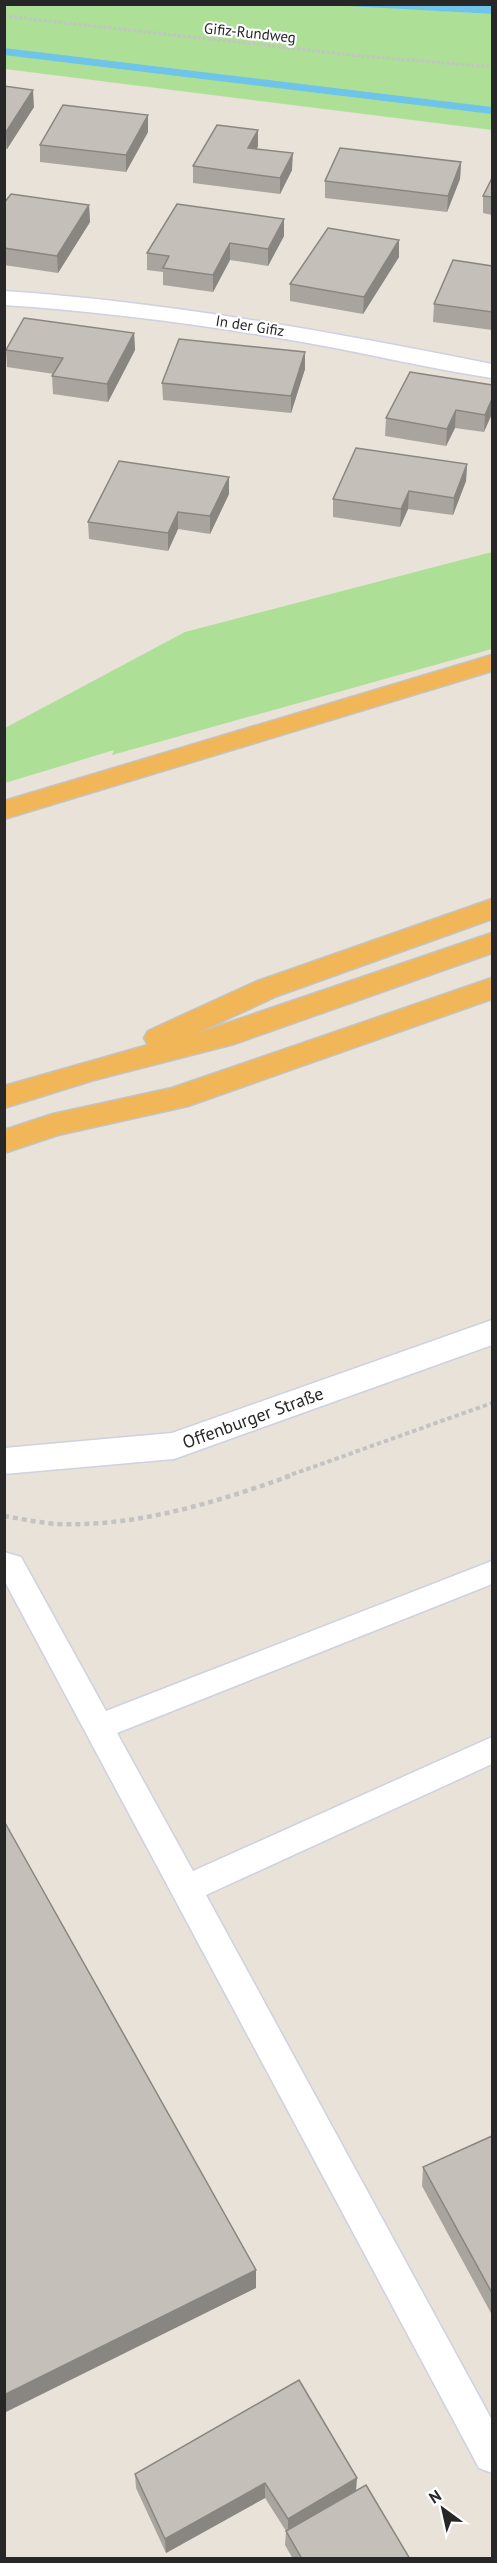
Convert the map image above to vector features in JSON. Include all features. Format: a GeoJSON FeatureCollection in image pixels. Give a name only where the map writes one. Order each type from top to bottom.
{"type":"FeatureCollection","features":[{"type":"Feature","properties":{"kind":"highway"},"geometry":{"type":"LineString","coordinates":[[4,810],[492,663]]}},
{"type":"Feature","properties":{"kind":"highway"},"geometry":{"type":"LineString","coordinates":[[89,1071],[266,989],[492,909]]}},
{"type":"Feature","properties":{"kind":"highway"},"geometry":{"type":"LineString","coordinates":[[4,1097],[89,1071],[223,1037],[492,943]]}},
{"type":"Feature","properties":{"kind":"highway"},"geometry":{"type":"LineString","coordinates":[[4,1142],[53,1125],[177,1098],[492,988]]}},
{"type":"Feature","properties":{"kind":"highway"},"geometry":{"type":"LineString","coordinates":[[53,1125],[223,1037]]}},
{"type":"Feature","properties":{"kind":"street","name":"In der Gifiz"},"geometry":{"type":"LineString","coordinates":[[4,298],[56,300],[257,326],[492,371]]}},
{"type":"Feature","properties":{"kind":"street","name":"Offenburger Straße"},"geometry":{"type":"LineString","coordinates":[[4,1461],[174,1446],[492,1332]]}},
{"type":"Feature","properties":{"kind":"lane"},"geometry":{"type":"LineString","coordinates":[[4,1563],[11,1565],[492,2455]]}},
{"type":"Feature","properties":{"kind":"lane"},"geometry":{"type":"LineString","coordinates":[[99,1727],[492,1572]]}},
{"type":"Feature","properties":{"kind":"lane"},"geometry":{"type":"LineString","coordinates":[[186,1889],[492,1750]]}},
{"type":"Feature","properties":{"kind":"path","name":"Gifiz-Rundweg"},"geometry":{"type":"LineString","coordinates":[[4,16],[349,55],[492,67]]}},
{"type":"Feature","properties":{"kind":"path"},"geometry":{"type":"LineString","coordinates":[[4,1516],[58,1524],[139,1519],[230,1497],[492,1403]]}},
{"type":"Feature","properties":{"kind":"green space"},"geometry":{"type":"Polygon","coordinates":[[[331,4],[492,14],[492,130],[5,69],[5,5],[331,4]]]}},
{"type":"Feature","properties":{"kind":"green space"},"geometry":{"type":"Polygon","coordinates":[[[492,552],[492,649],[112,755],[114,750],[5,783],[5,728],[185,632],[492,552]]]}},
{"type":"Feature","properties":{"kind":"water"},"geometry":{"type":"Polygon","coordinates":[[[331,5],[492,5],[492,14],[331,5]]]}},
{"type":"Feature","properties":{"kind":"building"},"geometry":{"type":"Polygon","coordinates":[[[4,86],[33,90],[6,132],[4,132],[4,86]]]}},
{"type":"Feature","properties":{"kind":"building"},"geometry":{"type":"Polygon","coordinates":[[[63,105],[148,115],[126,155],[40,145],[63,105]]]}},
{"type":"Feature","properties":{"kind":"building"},"geometry":{"type":"Polygon","coordinates":[[[217,125],[258,130],[248,148],[293,153],[280,178],[193,166],[217,125]]]}},
{"type":"Feature","properties":{"kind":"building"},"geometry":{"type":"Polygon","coordinates":[[[340,148],[461,162],[448,196],[325,181],[340,148]]]}},
{"type":"Feature","properties":{"kind":"building"},"geometry":{"type":"Polygon","coordinates":[[[492,178],[492,197],[483,196],[492,178]]]}},
{"type":"Feature","properties":{"kind":"building"},"geometry":{"type":"Polygon","coordinates":[[[11,194],[89,205],[57,256],[4,248],[4,203],[11,194]]]}},
{"type":"Feature","properties":{"kind":"building"},"geometry":{"type":"Polygon","coordinates":[[[177,204],[284,219],[268,249],[230,243],[213,275],[163,268],[169,256],[147,253],[177,204]]]}},
{"type":"Feature","properties":{"kind":"building"},"geometry":{"type":"Polygon","coordinates":[[[328,228],[399,240],[364,297],[290,284],[328,228]]]}},
{"type":"Feature","properties":{"kind":"building"},"geometry":{"type":"Polygon","coordinates":[[[453,260],[492,266],[492,312],[434,304],[453,260]]]}},
{"type":"Feature","properties":{"kind":"building"},"geometry":{"type":"Polygon","coordinates":[[[24,318],[134,333],[107,384],[52,376],[63,358],[6,350],[24,318]]]}},
{"type":"Feature","properties":{"kind":"building"},"geometry":{"type":"Polygon","coordinates":[[[179,339],[305,352],[291,396],[162,383],[179,339]]]}},
{"type":"Feature","properties":{"kind":"building"},"geometry":{"type":"Polygon","coordinates":[[[410,372],[492,385],[492,399],[485,415],[456,410],[447,429],[386,418],[410,372]]]}},
{"type":"Feature","properties":{"kind":"building"},"geometry":{"type":"Polygon","coordinates":[[[356,448],[467,464],[454,498],[409,491],[401,509],[333,499],[356,448]]]}},
{"type":"Feature","properties":{"kind":"building"},"geometry":{"type":"Polygon","coordinates":[[[119,461],[229,477],[210,516],[178,512],[168,533],[88,522],[119,461]]]}},
{"type":"Feature","properties":{"kind":"building"},"geometry":{"type":"Polygon","coordinates":[[[4,1821],[256,2270],[4,2395],[4,1821]]]}},
{"type":"Feature","properties":{"kind":"building"},"geometry":{"type":"Polygon","coordinates":[[[492,2136],[492,2293],[423,2167],[492,2136]]]}},
{"type":"Feature","properties":{"kind":"building"},"geometry":{"type":"Polygon","coordinates":[[[299,2380],[357,2478],[288,2519],[265,2483],[165,2539],[135,2474],[299,2380]]]}},
{"type":"Feature","properties":{"kind":"building"},"geometry":{"type":"Polygon","coordinates":[[[366,2485],[410,2559],[302,2559],[286,2531],[366,2485]]]}},
{"type":"Feature","properties":{"kind":"waterway"},"geometry":{"type":"LineString","coordinates":[[4,51],[492,111]]}}]}
